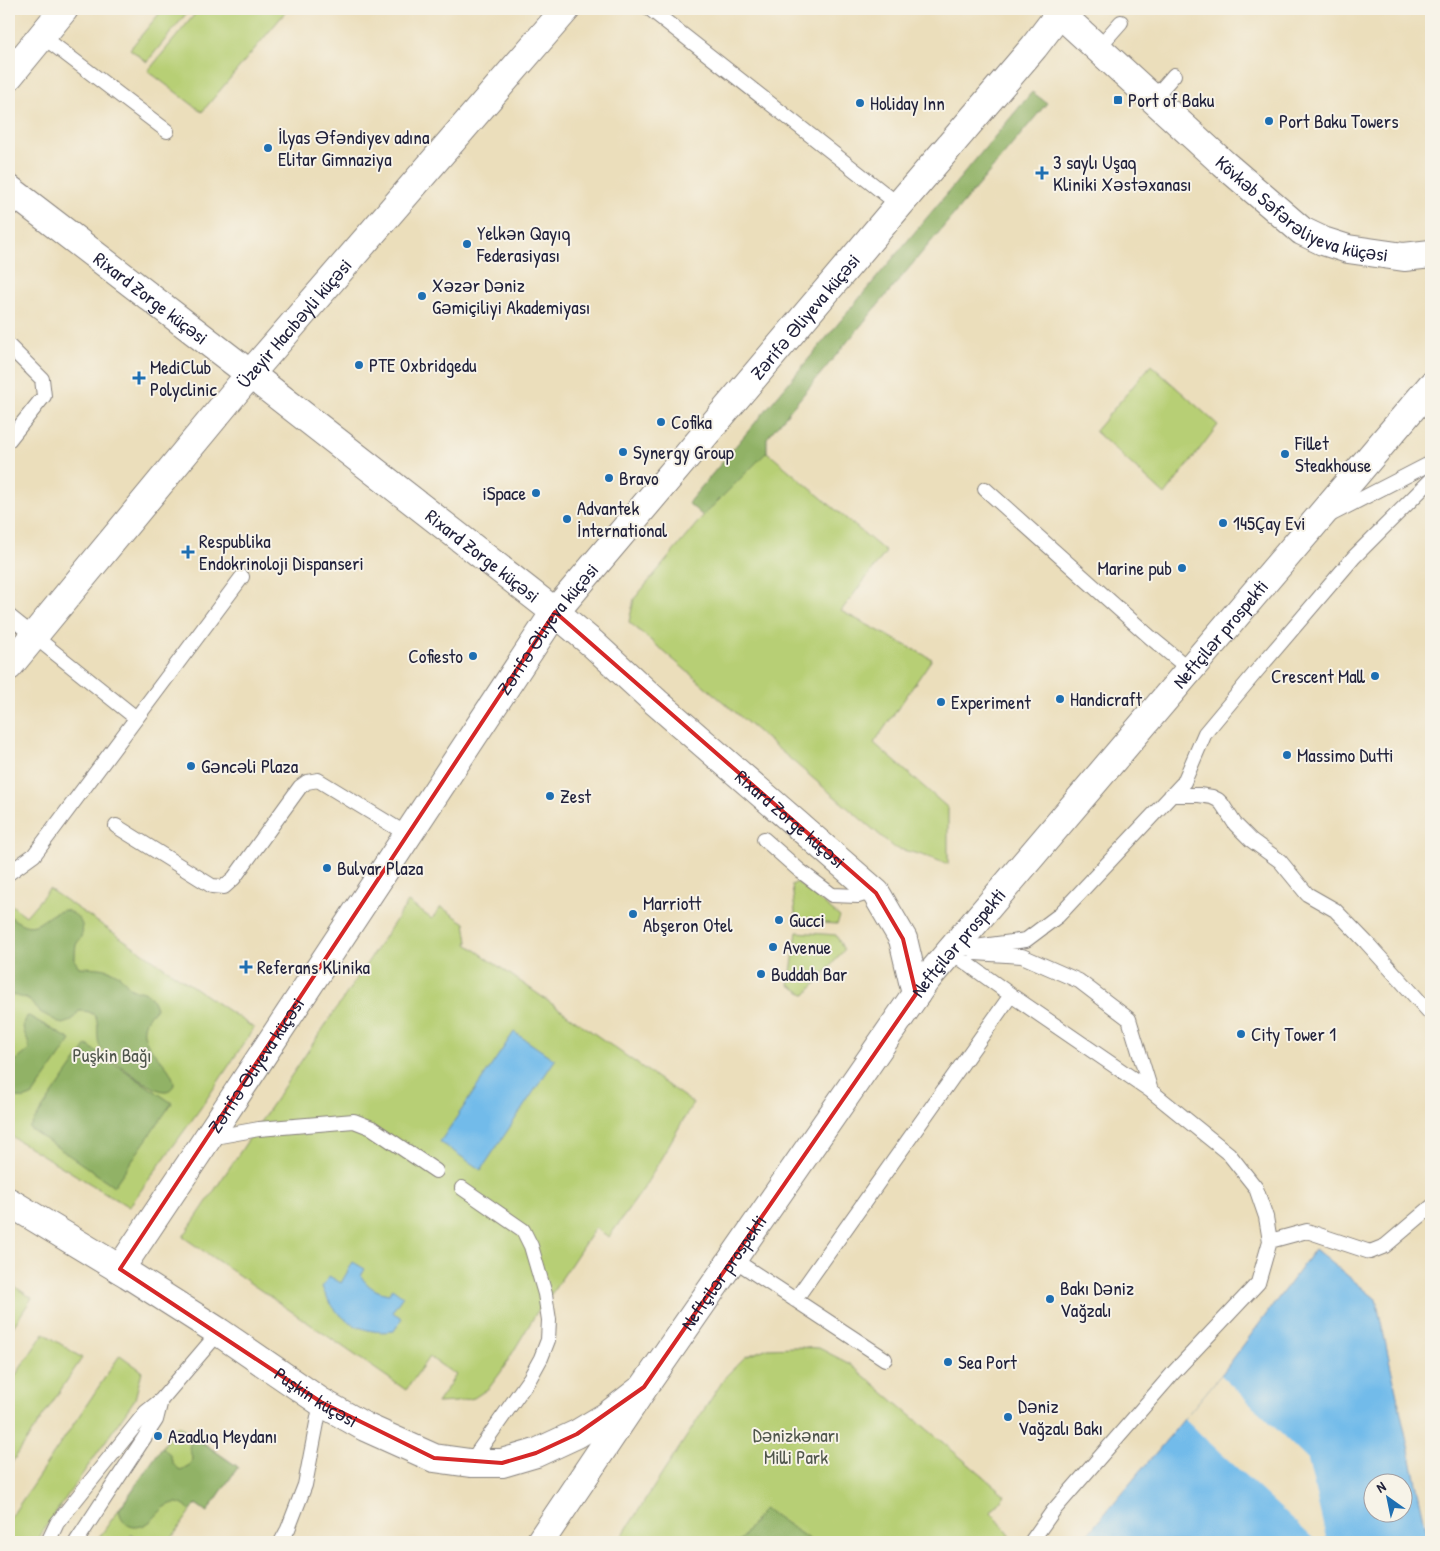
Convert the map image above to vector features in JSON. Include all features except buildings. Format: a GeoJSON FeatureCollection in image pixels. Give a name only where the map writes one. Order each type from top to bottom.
{"type":"FeatureCollection","features":[{"type":"Feature","properties":{"kind":"main road"},"geometry":{"type":"LineString","coordinates":[[10,72],[64,9]]}},
{"type":"Feature","properties":{"kind":"main road","name":"Üzeyir Hacıbəyli küçəsi"},"geometry":{"type":"LineString","coordinates":[[9,666],[250,374],[566,9]]}},
{"type":"Feature","properties":{"kind":"main road","name":"Zərifə Əliyeva küçəsi"},"geometry":{"type":"LineString","coordinates":[[120,1269],[555,612],[898,205],[1034,47],[1057,11]]}},
{"type":"Feature","properties":{"kind":"main road","name":"Kövkəb Səfərəliyeva küçəsi"},"geometry":{"type":"LineString","coordinates":[[1057,11],[1224,164],[1302,231],[1323,241],[1348,249],[1404,257],[1431,254]]}},
{"type":"Feature","properties":{"kind":"main road","name":"Rixard Zorge küçəsi"},"geometry":{"type":"LineString","coordinates":[[9,189],[555,612],[874,891],[903,939],[916,994]]}},
{"type":"Feature","properties":{"kind":"main road","name":"Neftçilər prospekti"},"geometry":{"type":"LineString","coordinates":[[540,1542],[644,1387],[916,994],[950,951],[1431,386]]}},
{"type":"Feature","properties":{"kind":"main road","name":"Puşkin küçəsi"},"geometry":{"type":"LineString","coordinates":[[9,1202],[219,1332],[321,1402],[365,1427],[434,1458],[470,1463],[502,1463],[536,1452],[577,1434],[607,1416],[644,1387]]}},
{"type":"Feature","properties":{"kind":"lane"},"geometry":{"type":"LineString","coordinates":[[650,9],[898,205]]}},
{"type":"Feature","properties":{"kind":"lane"},"geometry":{"type":"LineString","coordinates":[[1098,48],[1122,22]]}},
{"type":"Feature","properties":{"kind":"lane"},"geometry":{"type":"LineString","coordinates":[[42,36],[167,131]]}},
{"type":"Feature","properties":{"kind":"lane"},"geometry":{"type":"LineString","coordinates":[[1153,99],[1174,75]]}},
{"type":"Feature","properties":{"kind":"lane"},"geometry":{"type":"LineString","coordinates":[[9,346],[42,379],[44,396],[9,440]]}},
{"type":"Feature","properties":{"kind":"lane"},"geometry":{"type":"LineString","coordinates":[[1315,522],[1431,463]]}},
{"type":"Feature","properties":{"kind":"lane"},"geometry":{"type":"LineString","coordinates":[[950,951],[1026,940],[1058,916],[1184,782],[1205,733],[1354,558],[1431,480]]}},
{"type":"Feature","properties":{"kind":"lane"},"geometry":{"type":"LineString","coordinates":[[986,489],[1150,637],[1189,669]]}},
{"type":"Feature","properties":{"kind":"lane"},"geometry":{"type":"LineString","coordinates":[[9,873],[34,855],[242,576]]}},
{"type":"Feature","properties":{"kind":"lane"},"geometry":{"type":"LineString","coordinates":[[9,616],[136,718]]}},
{"type":"Feature","properties":{"kind":"lane"},"geometry":{"type":"LineString","coordinates":[[116,826],[212,886],[224,887],[234,878],[300,787],[307,782],[318,780],[408,835]]}},
{"type":"Feature","properties":{"kind":"lane"},"geometry":{"type":"LineString","coordinates":[[1171,795],[1199,795],[1218,800],[1235,824],[1250,840],[1280,861],[1307,894],[1335,910],[1431,1014]]}},
{"type":"Feature","properties":{"kind":"lane"},"geometry":{"type":"LineString","coordinates":[[764,839],[799,870],[832,895],[858,896],[874,891]]}},
{"type":"Feature","properties":{"kind":"lane"},"geometry":{"type":"LineString","coordinates":[[950,951],[1151,1091],[1230,1154],[1256,1188],[1266,1216],[1270,1241],[1258,1283],[1168,1379],[1053,1511],[1030,1542]]}},
{"type":"Feature","properties":{"kind":"lane"},"geometry":{"type":"LineString","coordinates":[[950,951],[1022,956],[1080,981],[1129,1019],[1151,1091]]}},
{"type":"Feature","properties":{"kind":"lane"},"geometry":{"type":"LineString","coordinates":[[795,1300],[1011,995]]}},
{"type":"Feature","properties":{"kind":"lane"},"geometry":{"type":"LineString","coordinates":[[207,1139],[259,1129],[354,1121],[372,1128],[436,1170]]}},
{"type":"Feature","properties":{"kind":"lane"},"geometry":{"type":"LineString","coordinates":[[462,1188],[523,1230],[531,1246],[545,1294],[549,1320],[548,1340],[530,1378],[470,1463]]}},
{"type":"Feature","properties":{"kind":"lane"},"geometry":{"type":"LineString","coordinates":[[1270,1241],[1307,1231],[1370,1252],[1385,1246],[1431,1207]]}},
{"type":"Feature","properties":{"kind":"lane"},"geometry":{"type":"LineString","coordinates":[[733,1259],[885,1359]]}},
{"type":"Feature","properties":{"kind":"lane"},"geometry":{"type":"LineString","coordinates":[[48,1542],[57,1524],[146,1412],[160,1400],[219,1332]]}},
{"type":"Feature","properties":{"kind":"lane"},"geometry":{"type":"LineString","coordinates":[[76,1542],[156,1420],[160,1400]]}},
{"type":"Feature","properties":{"kind":"lane"},"geometry":{"type":"LineString","coordinates":[[281,1542],[305,1485],[321,1402]]}},
{"type":"Feature","properties":{"kind":"highlighted area"},"geometry":{"type":"Polygon","coordinates":[[[555,612],[876,893],[903,939],[916,994],[644,1387],[577,1434],[536,1453],[502,1463],[434,1458],[321,1402],[120,1269],[555,612]]]}},
{"type":"Feature","properties":{"kind":"green space"},"geometry":{"type":"Polygon","coordinates":[[[163,9],[190,9],[147,62],[130,49],[163,9]]]}},
{"type":"Feature","properties":{"kind":"green space"},"geometry":{"type":"Polygon","coordinates":[[[199,9],[288,9],[202,112],[148,71],[199,9]]]}},
{"type":"Feature","properties":{"kind":"green space"},"geometry":{"type":"Polygon","coordinates":[[[1032,92],[1047,103],[767,438],[767,452],[703,516],[688,503],[1032,92]]]}},
{"type":"Feature","properties":{"kind":"green space"},"geometry":{"type":"Polygon","coordinates":[[[1151,365],[1218,425],[1165,495],[1095,431],[1151,365]]]}},
{"type":"Feature","properties":{"kind":"green space"},"geometry":{"type":"Polygon","coordinates":[[[767,452],[886,552],[841,611],[932,659],[874,743],[948,808],[948,864],[895,848],[629,622],[634,599],[703,516],[767,452]]]}},
{"type":"Feature","properties":{"kind":"green space"},"geometry":{"type":"Polygon","coordinates":[[[797,882],[840,917],[837,924],[796,921],[792,885],[797,882]]]}},
{"type":"Feature","properties":{"kind":"green space","name":"Puşkin Bağı"},"geometry":{"type":"Polygon","coordinates":[[[49,889],[254,1028],[200,1109],[129,1207],[9,1135],[9,903],[26,916],[49,889]]]}},
{"type":"Feature","properties":{"kind":"green space"},"geometry":{"type":"Polygon","coordinates":[[[408,902],[432,919],[441,907],[465,923],[467,944],[693,1103],[644,1188],[609,1237],[595,1228],[552,1293],[537,1312],[501,1372],[489,1388],[474,1398],[456,1402],[437,1403],[456,1375],[429,1357],[406,1390],[183,1237],[408,902]]]}},
{"type":"Feature","properties":{"kind":"green space"},"geometry":{"type":"Polygon","coordinates":[[[65,910],[76,915],[81,921],[83,929],[75,951],[75,961],[79,967],[103,968],[113,972],[131,988],[147,993],[152,1000],[156,1008],[146,1021],[145,1039],[172,1077],[174,1085],[170,1090],[159,1090],[151,1086],[122,1067],[106,1053],[99,1043],[96,1019],[88,1012],[79,1011],[71,1021],[62,1024],[40,1012],[28,999],[9,994],[9,918],[11,917],[28,926],[40,923],[50,915],[65,910]]]}},
{"type":"Feature","properties":{"kind":"green space"},"geometry":{"type":"Polygon","coordinates":[[[797,932],[836,935],[844,950],[806,995],[789,985],[797,932]]]}},
{"type":"Feature","properties":{"kind":"green space"},"geometry":{"type":"Polygon","coordinates":[[[29,1016],[71,1040],[33,1095],[23,1098],[9,1093],[9,1054],[13,1059],[17,1060],[29,1050],[23,1026],[26,1017],[29,1016]]]}},
{"type":"Feature","properties":{"kind":"green space"},"geometry":{"type":"Polygon","coordinates":[[[87,1045],[172,1103],[114,1186],[29,1128],[87,1045]]]}},
{"type":"Feature","properties":{"kind":"green space"},"geometry":{"type":"Polygon","coordinates":[[[9,1283],[32,1298],[9,1333],[9,1283]]]}},
{"type":"Feature","properties":{"kind":"green space"},"geometry":{"type":"Polygon","coordinates":[[[44,1333],[82,1358],[9,1467],[9,1385],[44,1333]]]}},
{"type":"Feature","properties":{"kind":"green space","name":"Dənizkənarı Milli Park"},"geometry":{"type":"Polygon","coordinates":[[[768,1348],[819,1348],[850,1364],[1005,1495],[991,1512],[1014,1542],[618,1542],[726,1376],[745,1357],[768,1348]]]}},
{"type":"Feature","properties":{"kind":"green space"},"geometry":{"type":"Polygon","coordinates":[[[120,1355],[142,1371],[135,1399],[44,1529],[37,1542],[9,1542],[9,1520],[120,1355]]]}},
{"type":"Feature","properties":{"kind":"green space"},"geometry":{"type":"Polygon","coordinates":[[[178,1425],[238,1467],[207,1512],[196,1504],[169,1542],[144,1542],[132,1534],[126,1542],[96,1542],[178,1425]]]}},
{"type":"Feature","properties":{"kind":"green space"},"geometry":{"type":"Polygon","coordinates":[[[194,1437],[238,1467],[207,1512],[196,1504],[190,1511],[183,1505],[175,1503],[166,1506],[143,1526],[129,1526],[123,1520],[119,1510],[162,1447],[169,1453],[174,1465],[181,1470],[191,1464],[192,1457],[189,1447],[194,1437]]]}},
{"type":"Feature","properties":{"kind":"green space"},"geometry":{"type":"Polygon","coordinates":[[[764,1508],[813,1542],[739,1542],[764,1508]]]}},
{"type":"Feature","properties":{"kind":"water"},"geometry":{"type":"Polygon","coordinates":[[[514,1032],[555,1060],[481,1170],[440,1142],[514,1032]]]}},
{"type":"Feature","properties":{"kind":"water"},"geometry":{"type":"Polygon","coordinates":[[[1315,1249],[1376,1299],[1429,1542],[1081,1542],[1221,1375],[1315,1249]]]}},
{"type":"Feature","properties":{"kind":"water"},"geometry":{"type":"Polygon","coordinates":[[[353,1262],[365,1269],[361,1276],[372,1288],[389,1294],[392,1288],[403,1296],[392,1312],[402,1318],[394,1331],[371,1331],[360,1327],[341,1316],[327,1298],[322,1287],[329,1276],[341,1283],[353,1262]]]}},
{"type":"Feature","properties":{"kind":"pier"},"geometry":{"type":"Polygon","coordinates":[[[1221,1375],[1308,1460],[1327,1542],[1317,1542],[1184,1419],[1221,1375]]]}},
{"type":"Feature","properties":{"kind":"place","name":"Port of Baku"},"geometry":{"type":"Point","coordinates":[1118,100]}},
{"type":"Feature","properties":{"kind":"place","name":"Holiday Inn"},"geometry":{"type":"Point","coordinates":[860,103]}},
{"type":"Feature","properties":{"kind":"place","name":"Port Baku Towers"},"geometry":{"type":"Point","coordinates":[1269,121]}},
{"type":"Feature","properties":{"kind":"place","name":"İlyas Əfəndiyev adına Elitar Gimnaziya"},"geometry":{"type":"Point","coordinates":[268,148]}},
{"type":"Feature","properties":{"kind":"place","name":"3 saylı Uşaq Kliniki Xəstəxanası"},"geometry":{"type":"Point","coordinates":[1042,173]}},
{"type":"Feature","properties":{"kind":"place","name":"Yelkən Qayıq Federasiyası"},"geometry":{"type":"Point","coordinates":[467,244]}},
{"type":"Feature","properties":{"kind":"place","name":"Xəzər Dəniz Gəmiçiliyi Akademiyası"},"geometry":{"type":"Point","coordinates":[422,296]}},
{"type":"Feature","properties":{"kind":"place","name":"PTE Oxbridgedu"},"geometry":{"type":"Point","coordinates":[359,365]}},
{"type":"Feature","properties":{"kind":"place","name":"MediClub Polyclinic"},"geometry":{"type":"Point","coordinates":[139,378]}},
{"type":"Feature","properties":{"kind":"place","name":"Cofika"},"geometry":{"type":"Point","coordinates":[661,422]}},
{"type":"Feature","properties":{"kind":"place","name":"Synergy Group"},"geometry":{"type":"Point","coordinates":[623,452]}},
{"type":"Feature","properties":{"kind":"place","name":"Fillet Steakhouse"},"geometry":{"type":"Point","coordinates":[1285,454]}},
{"type":"Feature","properties":{"kind":"place","name":"Bravo"},"geometry":{"type":"Point","coordinates":[609,478]}},
{"type":"Feature","properties":{"kind":"place","name":"iSpace"},"geometry":{"type":"Point","coordinates":[536,493]}},
{"type":"Feature","properties":{"kind":"place","name":"Advantek İnternational"},"geometry":{"type":"Point","coordinates":[567,519]}},
{"type":"Feature","properties":{"kind":"place","name":"145Çay Evi"},"geometry":{"type":"Point","coordinates":[1223,523]}},
{"type":"Feature","properties":{"kind":"place","name":"Respublika Endokrinoloji Dispanseri"},"geometry":{"type":"Point","coordinates":[188,552]}},
{"type":"Feature","properties":{"kind":"place","name":"Marine pub"},"geometry":{"type":"Point","coordinates":[1182,568]}},
{"type":"Feature","properties":{"kind":"place","name":"Cofiesto"},"geometry":{"type":"Point","coordinates":[473,656]}},
{"type":"Feature","properties":{"kind":"place","name":"Crescent Mall"},"geometry":{"type":"Point","coordinates":[1375,676]}},
{"type":"Feature","properties":{"kind":"place","name":"Handicraft"},"geometry":{"type":"Point","coordinates":[1060,699]}},
{"type":"Feature","properties":{"kind":"place","name":"Experiment"},"geometry":{"type":"Point","coordinates":[941,702]}},
{"type":"Feature","properties":{"kind":"place","name":"Massimo Dutti"},"geometry":{"type":"Point","coordinates":[1287,755]}},
{"type":"Feature","properties":{"kind":"place","name":"Gəncəli Plaza"},"geometry":{"type":"Point","coordinates":[191,766]}},
{"type":"Feature","properties":{"kind":"place","name":"Zest"},"geometry":{"type":"Point","coordinates":[550,796]}},
{"type":"Feature","properties":{"kind":"place","name":"Bulvar Plaza"},"geometry":{"type":"Point","coordinates":[327,868]}},
{"type":"Feature","properties":{"kind":"place","name":"Marriott Abşeron Otel"},"geometry":{"type":"Point","coordinates":[633,914]}},
{"type":"Feature","properties":{"kind":"place","name":"Gucci"},"geometry":{"type":"Point","coordinates":[779,920]}},
{"type":"Feature","properties":{"kind":"place","name":"Avenue"},"geometry":{"type":"Point","coordinates":[773,947]}},
{"type":"Feature","properties":{"kind":"place","name":"Referans Klinika"},"geometry":{"type":"Point","coordinates":[246,967]}},
{"type":"Feature","properties":{"kind":"place","name":"Buddah Bar"},"geometry":{"type":"Point","coordinates":[761,974]}},
{"type":"Feature","properties":{"kind":"place","name":"City Tower 1"},"geometry":{"type":"Point","coordinates":[1241,1034]}},
{"type":"Feature","properties":{"kind":"place","name":"Bakı Dəniz Vağzalı"},"geometry":{"type":"Point","coordinates":[1050,1299]}},
{"type":"Feature","properties":{"kind":"place","name":"Sea Port"},"geometry":{"type":"Point","coordinates":[948,1362]}},
{"type":"Feature","properties":{"kind":"place","name":"Dəniz Vağzalı Bakı"},"geometry":{"type":"Point","coordinates":[1008,1417]}},
{"type":"Feature","properties":{"kind":"place","name":"Azadlıq Meydanı"},"geometry":{"type":"Point","coordinates":[158,1436]}}]}
